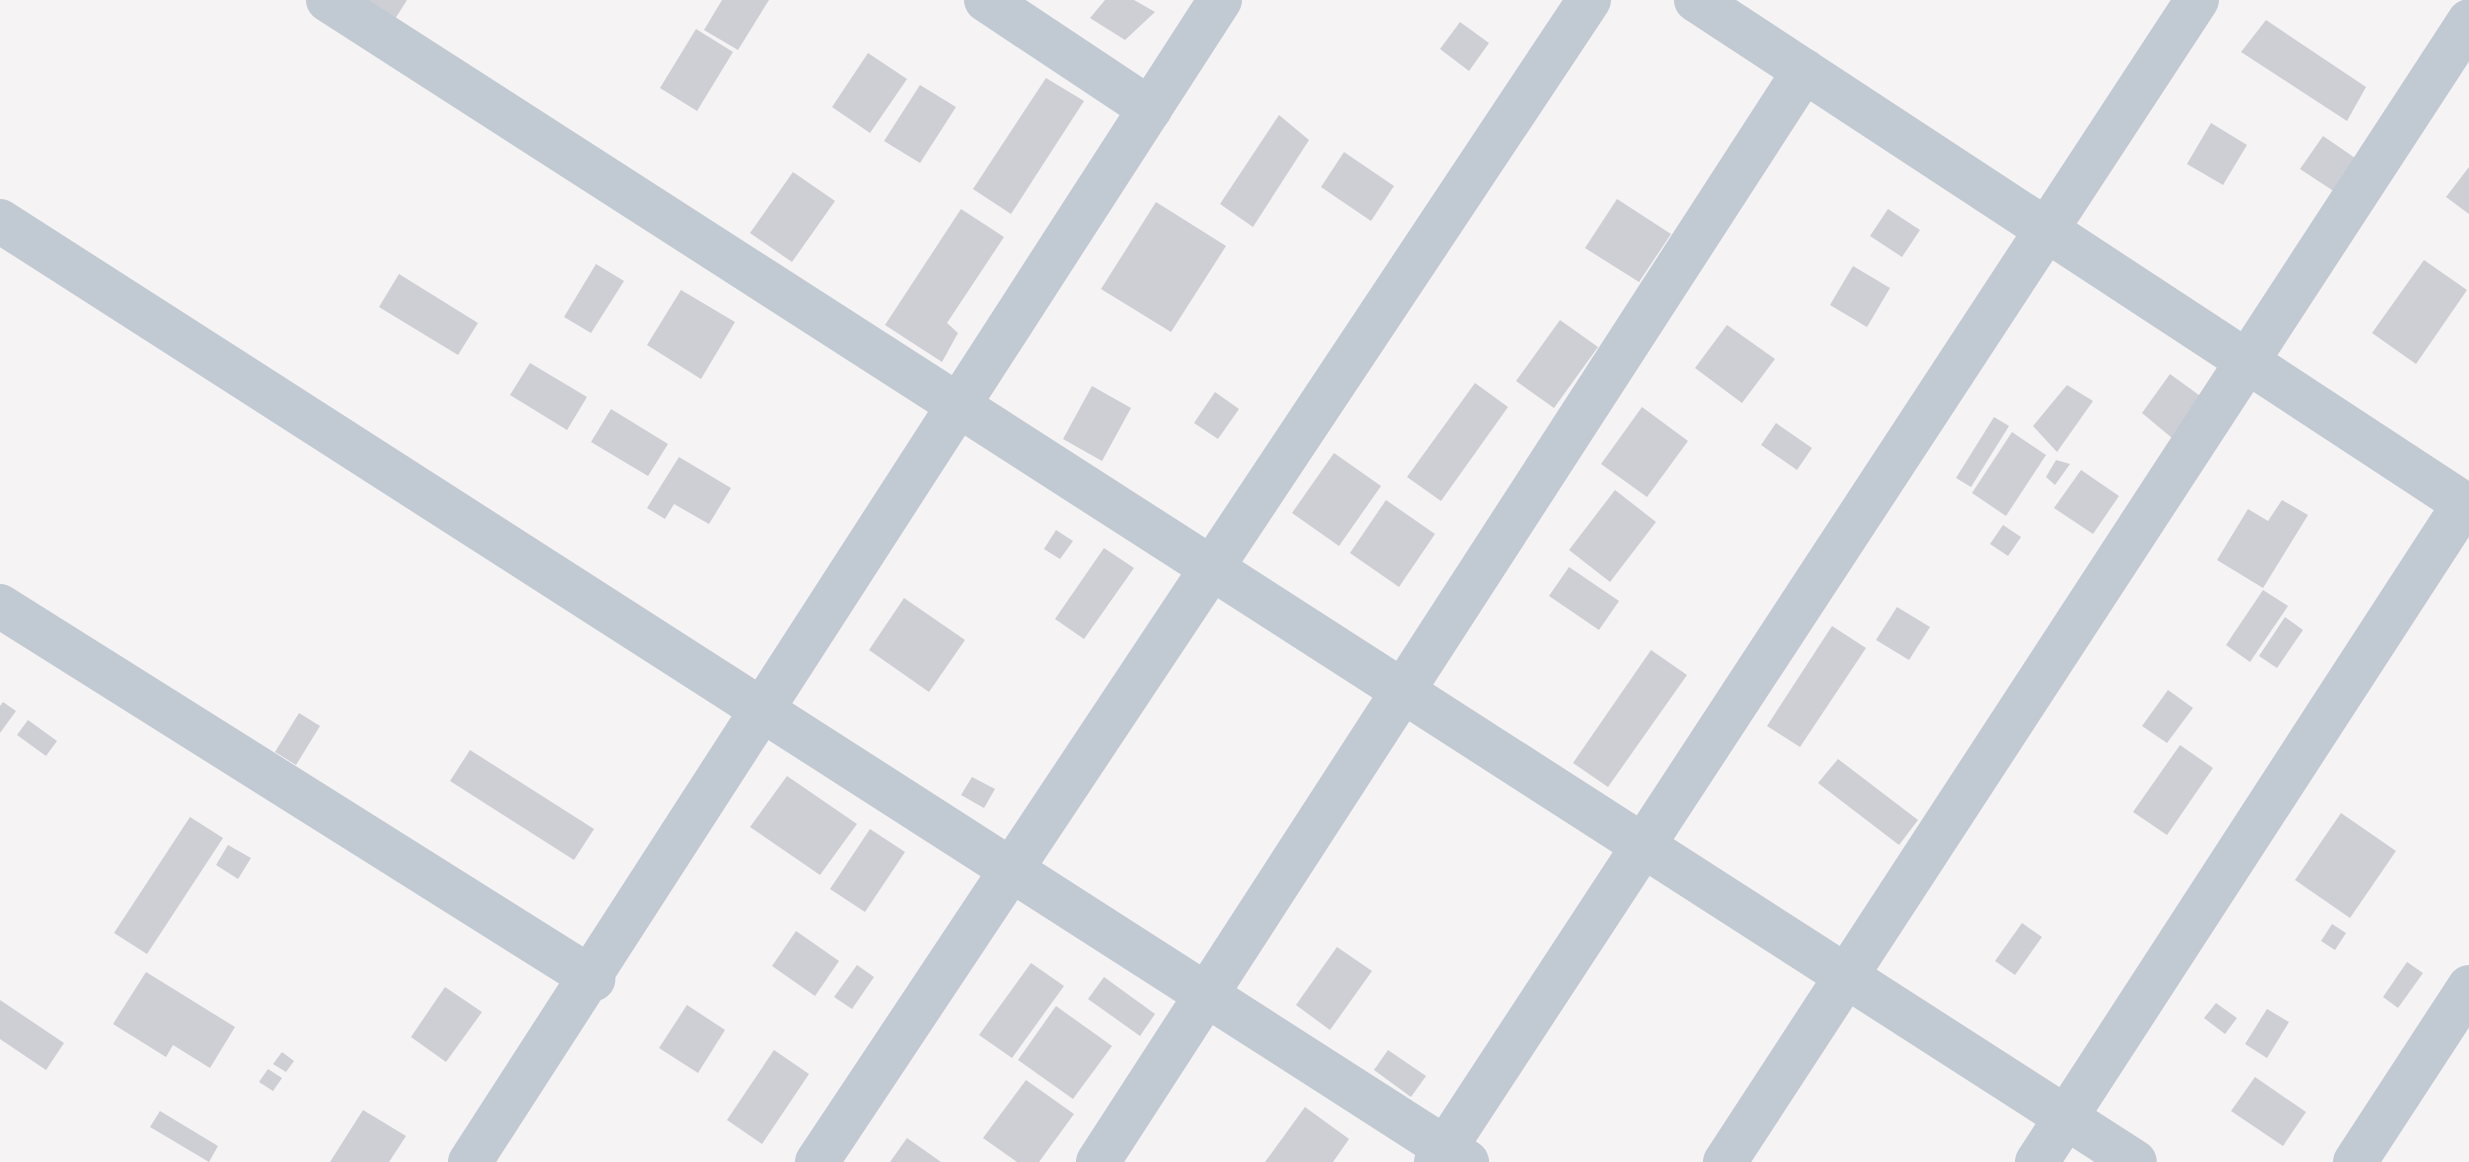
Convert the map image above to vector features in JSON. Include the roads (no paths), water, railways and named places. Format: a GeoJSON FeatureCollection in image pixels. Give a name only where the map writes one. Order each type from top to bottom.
{"type":"FeatureCollection","features":[{"type":"Feature","properties":{"kind":"street"},"geometry":{"type":"LineString","coordinates":[[328,0],[2135,1162]]}},
{"type":"Feature","properties":{"kind":"street"},"geometry":{"type":"LineString","coordinates":[[986,0],[1150,109]]}},
{"type":"Feature","properties":{"kind":"street"},"geometry":{"type":"LineString","coordinates":[[470,1162],[593,979],[1220,0]]}},
{"type":"Feature","properties":{"kind":"street"},"geometry":{"type":"LineString","coordinates":[[817,1162],[1589,0]]}},
{"type":"Feature","properties":{"kind":"street"},"geometry":{"type":"LineString","coordinates":[[1696,0],[2467,505],[2037,1162]]}},
{"type":"Feature","properties":{"kind":"street"},"geometry":{"type":"LineString","coordinates":[[0,221],[763,714],[1206,993],[1449,1157],[1643,846],[2197,0]]}},
{"type":"Feature","properties":{"kind":"street"},"geometry":{"type":"LineString","coordinates":[[1725,1162],[2469,21]]}},
{"type":"Feature","properties":{"kind":"street"},"geometry":{"type":"LineString","coordinates":[[1098,1162],[1804,71]]}},
{"type":"Feature","properties":{"kind":"street"},"geometry":{"type":"LineString","coordinates":[[0,606],[593,979]]}},
{"type":"Feature","properties":{"kind":"street"},"geometry":{"type":"LineString","coordinates":[[2355,1162],[2469,987]]}}]}
